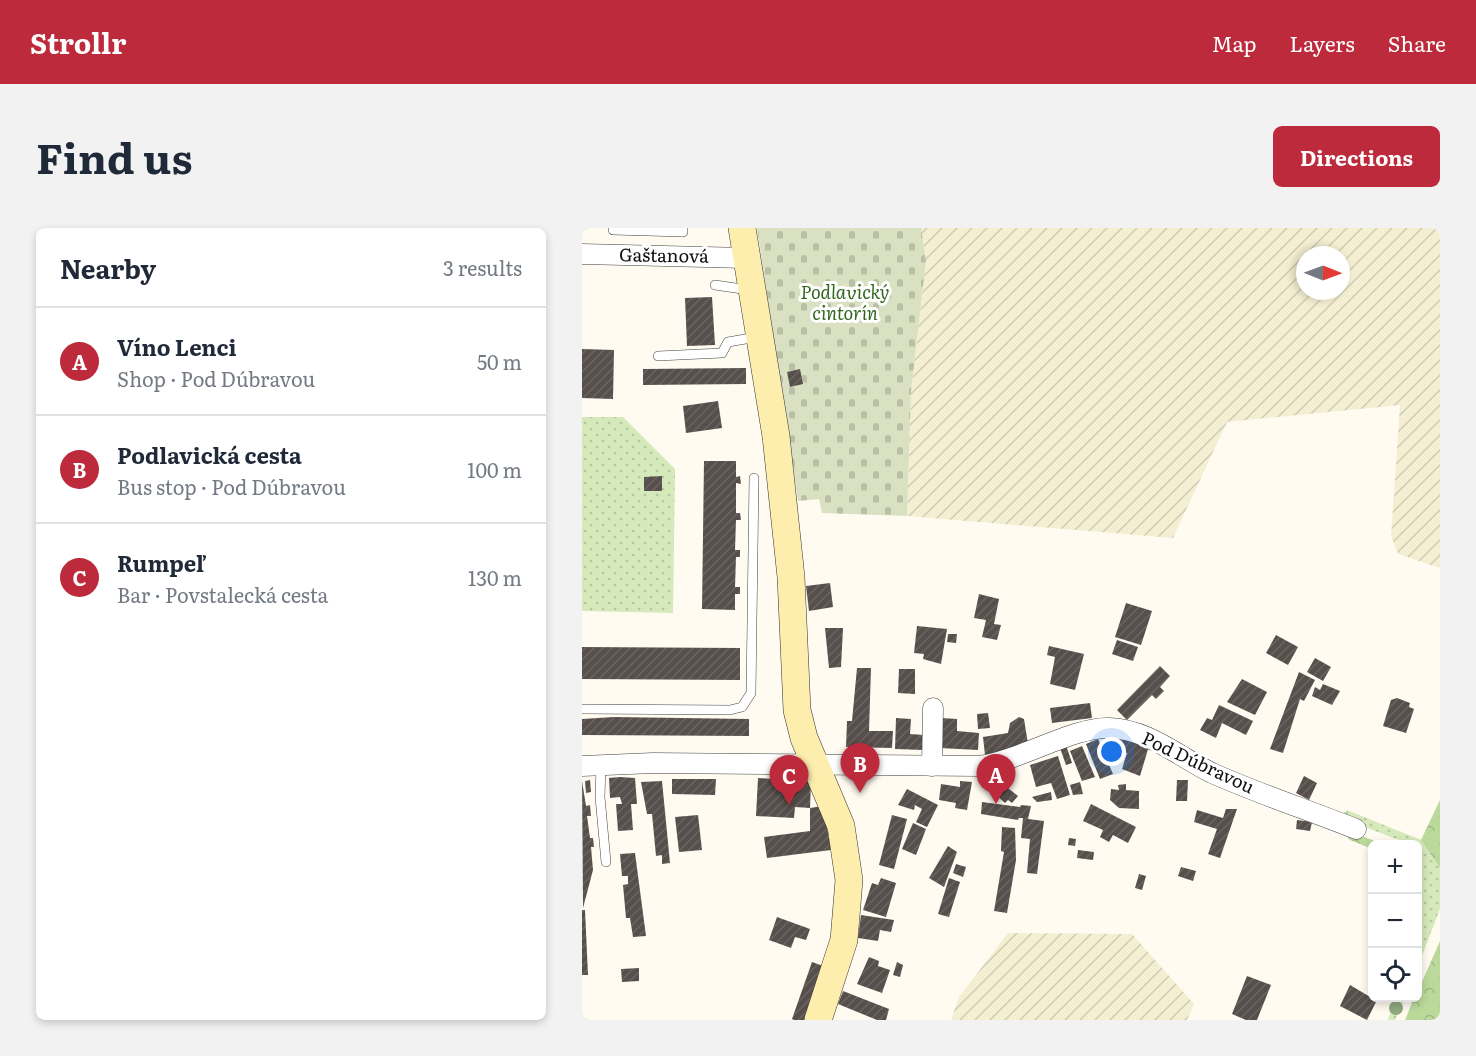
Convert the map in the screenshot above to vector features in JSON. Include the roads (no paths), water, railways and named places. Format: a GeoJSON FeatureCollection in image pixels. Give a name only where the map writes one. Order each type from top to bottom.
{"type":"FeatureCollection","features":[{"type":"Feature","properties":{"kind":"main road"},"geometry":{"type":"LineString","coordinates":[[742,228],[776,436],[791,578],[797,710],[804,738],[841,826],[849,880],[844,940],[836,971],[818,1020]]}},
{"type":"Feature","properties":{"kind":"street","name":"Gaštanová"},"geometry":{"type":"LineString","coordinates":[[582,254],[634,243],[746,258]]}},
{"type":"Feature","properties":{"kind":"street"},"geometry":{"type":"LineString","coordinates":[[932,766],[933,708]]}},
{"type":"Feature","properties":{"kind":"street","name":"Pod Dúbravou"},"geometry":{"type":"LineString","coordinates":[[592,765],[932,766],[992,764],[1090,730],[1108,728],[1142,734],[1219,775],[1356,829]]}},
{"type":"Feature","properties":{"kind":"lane"},"geometry":{"type":"LineString","coordinates":[[613,231],[634,243],[683,232],[684,228]]}},
{"type":"Feature","properties":{"kind":"lane"},"geometry":{"type":"LineString","coordinates":[[715,285],[752,290]]}},
{"type":"Feature","properties":{"kind":"lane"},"geometry":{"type":"LineString","coordinates":[[658,356],[722,353],[728,342],[760,337]]}},
{"type":"Feature","properties":{"kind":"lane"},"geometry":{"type":"LineString","coordinates":[[582,709],[730,710],[742,707],[751,693],[754,478]]}},
{"type":"Feature","properties":{"kind":"lane"},"geometry":{"type":"LineString","coordinates":[[592,765],[600,797],[606,862]]}},
{"type":"Feature","properties":{"kind":"place","name":"Podlavická cesta"},"geometry":{"type":"Point","coordinates":[860,793]}},
{"type":"Feature","properties":{"kind":"place","name":"Víno Lenci"},"geometry":{"type":"Point","coordinates":[996,804]}},
{"type":"Feature","properties":{"kind":"place","name":"Rumpeľ"},"geometry":{"type":"Point","coordinates":[789,805]}},
{"type":"Feature","properties":{"kind":"park label","name":"Podlavický cintorín"},"geometry":{"type":"Point","coordinates":[845,304]}}]}
